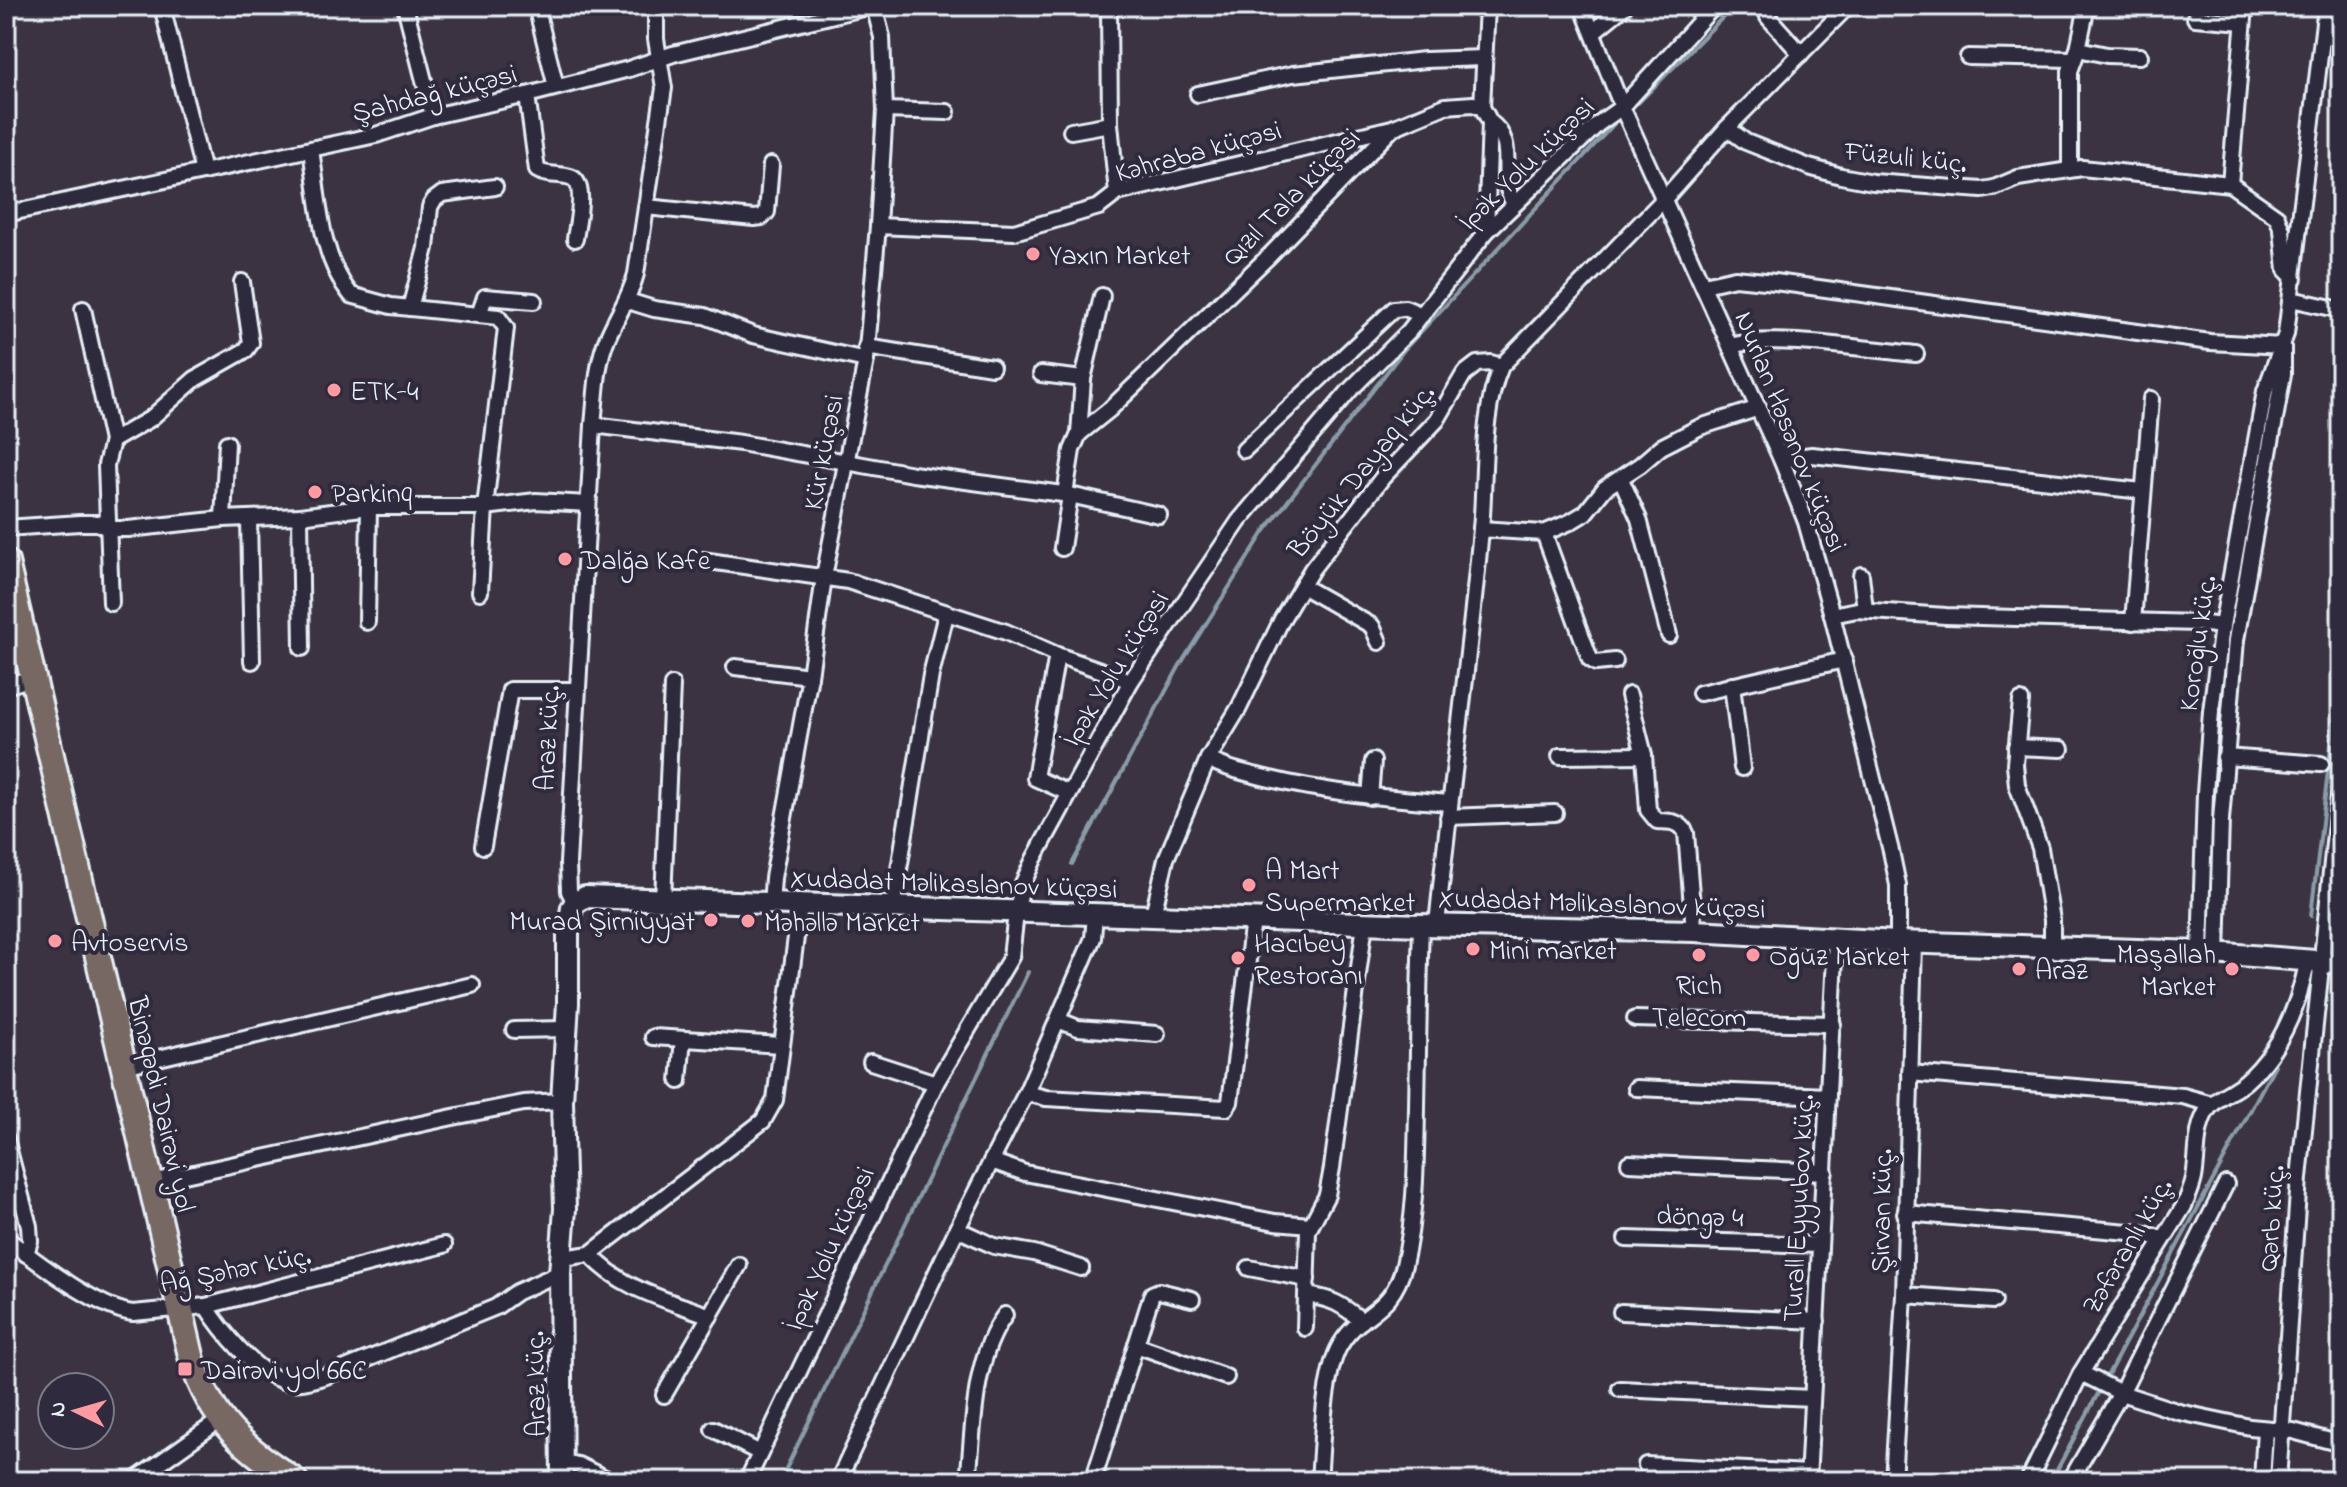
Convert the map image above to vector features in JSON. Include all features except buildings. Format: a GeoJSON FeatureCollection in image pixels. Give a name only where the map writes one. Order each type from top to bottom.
{"type":"FeatureCollection","features":[{"type":"Feature","properties":{"kind":"main road","name":"Binəqədi Dairəvi yol"},"geometry":{"type":"LineString","coordinates":[[6,562],[199,1383],[220,1420],[253,1453],[295,1481]]}},
{"type":"Feature","properties":{"kind":"street"},"geometry":{"type":"LineString","coordinates":[[162,6],[203,172]]}},
{"type":"Feature","properties":{"kind":"street"},"geometry":{"type":"LineString","coordinates":[[405,6],[433,116]]}},
{"type":"Feature","properties":{"kind":"street"},"geometry":{"type":"LineString","coordinates":[[536,6],[556,87]]}},
{"type":"Feature","properties":{"kind":"street","name":"Araz küç."},"geometry":{"type":"LineString","coordinates":[[562,1471],[562,1101],[568,1003],[568,929],[575,903],[569,891],[568,863],[593,425],[600,359],[628,301],[636,274],[664,88],[656,39],[656,6]]}},
{"type":"Feature","properties":{"kind":"street","name":"Şahdağ küçəsi"},"geometry":{"type":"LineString","coordinates":[[6,214],[311,150],[390,131],[433,116],[527,95],[873,6]]}},
{"type":"Feature","properties":{"kind":"street","name":"Kür küçəsi"},"geometry":{"type":"LineString","coordinates":[[771,905],[824,577],[866,354],[885,110],[883,50],[873,6]]}},
{"type":"Feature","properties":{"kind":"street"},"geometry":{"type":"LineString","coordinates":[[1109,6],[1110,124],[1117,193]]}},
{"type":"Feature","properties":{"kind":"street"},"geometry":{"type":"LineString","coordinates":[[1487,6],[1482,107],[1505,141],[1505,184],[1514,204]]}},
{"type":"Feature","properties":{"kind":"street","name":"Nurlan Həsənov küçəsi"},"geometry":{"type":"LineString","coordinates":[[1582,6],[1622,107],[1781,459],[1816,553],[1895,867],[1906,942]]}},
{"type":"Feature","properties":{"kind":"street"},"geometry":{"type":"LineString","coordinates":[[1593,32],[1625,6]]}},
{"type":"Feature","properties":{"kind":"street","name":"İpək Yolu küçəsi"},"geometry":{"type":"LineString","coordinates":[[747,1481],[936,1083],[1011,957],[1016,913],[1028,871],[1131,681],[1239,521],[1350,390],[1422,315],[1486,232],[1598,124],[1622,107],[1714,6]]}},
{"type":"Feature","properties":{"kind":"street"},"geometry":{"type":"LineString","coordinates":[[1319,1481],[1327,1396],[1334,1360],[1339,1347],[1362,1321],[1386,1303],[1397,1287],[1411,1221],[1429,925],[1448,810],[1481,529],[1493,387],[1501,366],[1665,198],[1727,128],[1848,6]]}},
{"type":"Feature","properties":{"kind":"street"},"geometry":{"type":"LineString","coordinates":[[2070,168],[2069,87],[2087,6]]}},
{"type":"Feature","properties":{"kind":"street"},"geometry":{"type":"LineString","coordinates":[[2245,6],[2230,184],[2277,217],[2282,230],[2286,270],[2294,278]]}},
{"type":"Feature","properties":{"kind":"street","name":"Koroğlu küç."},"geometry":{"type":"LineString","coordinates":[[2209,953],[2236,640],[2283,374],[2283,346],[2326,6]]}},
{"type":"Feature","properties":{"kind":"street"},"geometry":{"type":"LineString","coordinates":[[1768,17],[1801,54]]}},
{"type":"Feature","properties":{"kind":"street"},"geometry":{"type":"LineString","coordinates":[[2195,18],[2243,22]]}},
{"type":"Feature","properties":{"kind":"street"},"geometry":{"type":"LineString","coordinates":[[1968,57],[2140,56]]}},
{"type":"Feature","properties":{"kind":"street"},"geometry":{"type":"LineString","coordinates":[[1198,94],[1293,74],[1425,60],[1484,58]]}},
{"type":"Feature","properties":{"kind":"street"},"geometry":{"type":"LineString","coordinates":[[527,95],[537,170],[543,174],[571,177],[578,182],[580,192],[575,239]]}},
{"type":"Feature","properties":{"kind":"street","name":"Kəhraba küçəsi"},"geometry":{"type":"LineString","coordinates":[[878,226],[1014,232],[1099,207],[1117,193],[1392,128],[1445,106],[1473,104],[1482,107]]}},
{"type":"Feature","properties":{"kind":"street"},"geometry":{"type":"LineString","coordinates":[[885,110],[947,112]]}},
{"type":"Feature","properties":{"kind":"street"},"geometry":{"type":"LineString","coordinates":[[1486,232],[1490,122]]}},
{"type":"Feature","properties":{"kind":"street"},"geometry":{"type":"LineString","coordinates":[[1071,131],[1110,124]]}},
{"type":"Feature","properties":{"kind":"street","name":"Qızıl Tala küçəsi"},"geometry":{"type":"LineString","coordinates":[[1079,434],[1109,410],[1270,255],[1392,128]]}},
{"type":"Feature","properties":{"kind":"street","name":"Füzuli küç."},"geometry":{"type":"LineString","coordinates":[[1727,128],[1746,142],[1809,167],[1873,182],[1982,190],[2018,178],[2070,168],[2097,168],[2230,184]]}},
{"type":"Feature","properties":{"kind":"street"},"geometry":{"type":"LineString","coordinates":[[311,150],[326,245],[343,285],[351,295],[410,308],[498,317],[506,328],[485,507],[480,592]]}},
{"type":"Feature","properties":{"kind":"street"},"geometry":{"type":"LineString","coordinates":[[646,207],[762,217],[767,212],[771,165]]}},
{"type":"Feature","properties":{"kind":"street"},"geometry":{"type":"LineString","coordinates":[[410,308],[426,248],[430,207],[434,200],[442,194],[495,187]]}},
{"type":"Feature","properties":{"kind":"street"},"geometry":{"type":"LineString","coordinates":[[1704,285],[1735,278],[1775,282],[2210,342],[2283,346]]}},
{"type":"Feature","properties":{"kind":"street"},"geometry":{"type":"LineString","coordinates":[[112,441],[150,419],[186,386],[246,350],[251,343],[242,282]]}},
{"type":"Feature","properties":{"kind":"street"},"geometry":{"type":"LineString","coordinates":[[1062,548],[1072,450],[1079,434],[1083,379],[1102,296]]}},
{"type":"Feature","properties":{"kind":"street"},"geometry":{"type":"LineString","coordinates":[[479,315],[485,297],[534,301]]}},
{"type":"Feature","properties":{"kind":"street"},"geometry":{"type":"LineString","coordinates":[[2291,299],[2341,310]]}},
{"type":"Feature","properties":{"kind":"street"},"geometry":{"type":"LineString","coordinates":[[628,301],[654,309],[705,316],[753,335],[866,354],[992,367]]}},
{"type":"Feature","properties":{"kind":"street"},"geometry":{"type":"LineString","coordinates":[[1244,450],[1394,309],[1405,308],[1422,315]]}},
{"type":"Feature","properties":{"kind":"street"},"geometry":{"type":"LineString","coordinates":[[83,309],[112,441],[106,465],[111,603]]}},
{"type":"Feature","properties":{"kind":"street"},"geometry":{"type":"LineString","coordinates":[[1731,346],[1774,342],[1916,354]]}},
{"type":"Feature","properties":{"kind":"street","name":"Koroğlu küç."},"geometry":{"type":"LineString","coordinates":[[2209,953],[2206,779],[2211,711],[2222,626],[2265,391],[2283,346]]}},
{"type":"Feature","properties":{"kind":"street","name":"Böyük Dayaq küç."},"geometry":{"type":"LineString","coordinates":[[1153,915],[1166,859],[1208,759],[1239,708],[1282,619],[1302,586],[1326,549],[1369,495],[1437,420],[1464,374],[1477,364],[1501,366]]}},
{"type":"Feature","properties":{"kind":"street"},"geometry":{"type":"LineString","coordinates":[[1041,374],[1083,379]]}},
{"type":"Feature","properties":{"kind":"street"},"geometry":{"type":"LineString","coordinates":[[2133,622],[2151,399]]}},
{"type":"Feature","properties":{"kind":"street"},"geometry":{"type":"LineString","coordinates":[[1481,529],[1544,533],[1570,522],[1585,513],[1598,495],[1677,437],[1759,408]]}},
{"type":"Feature","properties":{"kind":"street"},"geometry":{"type":"LineString","coordinates":[[593,425],[741,443],[913,474],[1068,495],[1159,515]]}},
{"type":"Feature","properties":{"kind":"street"},"geometry":{"type":"LineString","coordinates":[[223,519],[227,443]]}},
{"type":"Feature","properties":{"kind":"street"},"geometry":{"type":"LineString","coordinates":[[1781,459],[1812,455],[2142,491]]}},
{"type":"Feature","properties":{"kind":"street"},"geometry":{"type":"LineString","coordinates":[[1621,479],[1639,519],[1669,635]]}},
{"type":"Feature","properties":{"kind":"street"},"geometry":{"type":"LineString","coordinates":[[6,528],[98,523],[109,529],[300,516],[369,507],[485,507],[536,501],[588,504]]}},
{"type":"Feature","properties":{"kind":"street"},"geometry":{"type":"LineString","coordinates":[[367,622],[369,507]]}},
{"type":"Feature","properties":{"kind":"street"},"geometry":{"type":"LineString","coordinates":[[300,516],[302,648]]}},
{"type":"Feature","properties":{"kind":"street"},"geometry":{"type":"LineString","coordinates":[[249,520],[252,661]]}},
{"type":"Feature","properties":{"kind":"street"},"geometry":{"type":"LineString","coordinates":[[1544,533],[1590,659],[1596,663],[1615,661]]}},
{"type":"Feature","properties":{"kind":"street"},"geometry":{"type":"LineString","coordinates":[[702,560],[848,581],[1006,632],[1057,655],[1131,681]]}},
{"type":"Feature","properties":{"kind":"street"},"geometry":{"type":"LineString","coordinates":[[1861,575],[1865,610]]}},
{"type":"Feature","properties":{"kind":"street"},"geometry":{"type":"LineString","coordinates":[[1302,586],[1372,626],[1379,642]]}},
{"type":"Feature","properties":{"kind":"street"},"geometry":{"type":"LineString","coordinates":[[1832,615],[1865,610],[2222,626]]}},
{"type":"Feature","properties":{"kind":"street"},"geometry":{"type":"LineString","coordinates":[[893,906],[931,675],[946,614]]}},
{"type":"Feature","properties":{"kind":"street"},"geometry":{"type":"LineString","coordinates":[[1057,655],[1035,778],[1069,793]]}},
{"type":"Feature","properties":{"kind":"street"},"geometry":{"type":"LineString","coordinates":[[1700,693],[1844,660]]}},
{"type":"Feature","properties":{"kind":"street"},"geometry":{"type":"LineString","coordinates":[[735,667],[810,676]]}},
{"type":"Feature","properties":{"kind":"street"},"geometry":{"type":"LineString","coordinates":[[6,686],[32,678]]}},
{"type":"Feature","properties":{"kind":"street"},"geometry":{"type":"LineString","coordinates":[[663,900],[672,685]]}},
{"type":"Feature","properties":{"kind":"street"},"geometry":{"type":"LineString","coordinates":[[1732,685],[1742,768]]}},
{"type":"Feature","properties":{"kind":"street"},"geometry":{"type":"LineString","coordinates":[[483,846],[510,690],[577,690]]}},
{"type":"Feature","properties":{"kind":"street"},"geometry":{"type":"LineString","coordinates":[[1629,695],[1644,755],[1648,810],[1657,821],[1676,823],[1683,826],[1686,833],[1694,931]]}},
{"type":"Feature","properties":{"kind":"street"},"geometry":{"type":"LineString","coordinates":[[2021,701],[2016,747],[2017,785],[2040,848],[2052,946]]}},
{"type":"Feature","properties":{"kind":"street"},"geometry":{"type":"LineString","coordinates":[[2016,747],[2061,749]]}},
{"type":"Feature","properties":{"kind":"street"},"geometry":{"type":"LineString","coordinates":[[1560,756],[1644,755]]}},
{"type":"Feature","properties":{"kind":"street"},"geometry":{"type":"LineString","coordinates":[[2225,757],[2321,764]]}},
{"type":"Feature","properties":{"kind":"street"},"geometry":{"type":"LineString","coordinates":[[1208,759],[1232,770],[1305,788],[1448,810],[1555,813]]}},
{"type":"Feature","properties":{"kind":"street"},"geometry":{"type":"LineString","coordinates":[[1370,797],[1373,761]]}},
{"type":"Feature","properties":{"kind":"street"},"geometry":{"type":"LineString","coordinates":[[1910,1073],[2183,1096],[2212,1104],[2247,1080],[2271,1050],[2323,961],[2341,776]]}},
{"type":"Feature","properties":{"kind":"street","name":"Xudadat Məlikaslanov küçəsi"},"geometry":{"type":"LineString","coordinates":[[575,903],[585,897],[800,906],[893,906],[1016,913],[1694,931],[2209,953],[2323,961]]}},
{"type":"Feature","properties":{"kind":"street"},"geometry":{"type":"LineString","coordinates":[[206,1306],[235,1346],[283,1381],[304,1382],[326,1376],[496,1307],[562,1266],[590,1254],[763,1121],[775,1100],[800,906]]}},
{"type":"Feature","properties":{"kind":"street"},"geometry":{"type":"LineString","coordinates":[[838,1481],[957,1229],[1026,1093],[1093,938],[1095,914]]}},
{"type":"Feature","properties":{"kind":"street"},"geometry":{"type":"LineString","coordinates":[[1026,1093],[1046,1098],[1226,1108],[1230,1102],[1253,920]]}},
{"type":"Feature","properties":{"kind":"street"},"geometry":{"type":"LineString","coordinates":[[1305,1328],[1310,1225],[1327,1195],[1332,1168],[1365,923]]}},
{"type":"Feature","properties":{"kind":"street","name":"Turall Eyyubov küç."},"geometry":{"type":"LineString","coordinates":[[1809,1477],[1836,938]]}},
{"type":"Feature","properties":{"kind":"street","name":"Şirvan küç."},"geometry":{"type":"LineString","coordinates":[[1893,1481],[1904,1295],[1910,1073],[1906,942]]}},
{"type":"Feature","properties":{"kind":"street","name":"Qərb küç."},"geometry":{"type":"LineString","coordinates":[[2278,1481],[2299,1178],[2323,961]]}},
{"type":"Feature","properties":{"kind":"street"},"geometry":{"type":"LineString","coordinates":[[124,1066],[472,985]]}},
{"type":"Feature","properties":{"kind":"street"},"geometry":{"type":"LineString","coordinates":[[1635,1019],[1833,1024]]}},
{"type":"Feature","properties":{"kind":"street"},"geometry":{"type":"LineString","coordinates":[[1058,1020],[1078,1028],[1157,1034]]}},
{"type":"Feature","properties":{"kind":"street"},"geometry":{"type":"LineString","coordinates":[[514,1030],[565,1029]]}},
{"type":"Feature","properties":{"kind":"street"},"geometry":{"type":"LineString","coordinates":[[653,1037],[781,1045]]}},
{"type":"Feature","properties":{"kind":"street"},"geometry":{"type":"LineString","coordinates":[[679,1081],[683,1039]]}},
{"type":"Feature","properties":{"kind":"street"},"geometry":{"type":"LineString","coordinates":[[871,1062],[936,1083]]}},
{"type":"Feature","properties":{"kind":"street"},"geometry":{"type":"LineString","coordinates":[[1636,1088],[1828,1096]]}},
{"type":"Feature","properties":{"kind":"street"},"geometry":{"type":"LineString","coordinates":[[152,1182],[453,1117],[524,1103],[562,1101]]}},
{"type":"Feature","properties":{"kind":"street","name":"Zəfəranlı küç."},"geometry":{"type":"LineString","coordinates":[[2028,1481],[2081,1373],[2190,1192],[2202,1120],[2212,1104]]}},
{"type":"Feature","properties":{"kind":"street"},"geometry":{"type":"LineString","coordinates":[[6,1139],[29,1226],[30,1241],[26,1254]]}},
{"type":"Feature","properties":{"kind":"street"},"geometry":{"type":"LineString","coordinates":[[991,1161],[1040,1176],[1275,1222],[1310,1225]]}},
{"type":"Feature","properties":{"kind":"street"},"geometry":{"type":"LineString","coordinates":[[1629,1163],[1825,1172]]}},
{"type":"Feature","properties":{"kind":"street"},"geometry":{"type":"LineString","coordinates":[[2070,1481],[2121,1393],[2226,1184]]}},
{"type":"Feature","properties":{"kind":"street"},"geometry":{"type":"LineString","coordinates":[[1905,1213],[2116,1231],[2163,1239]]}},
{"type":"Feature","properties":{"kind":"street"},"geometry":{"type":"LineString","coordinates":[[957,1229],[994,1246],[1034,1253],[1081,1268]]}},
{"type":"Feature","properties":{"kind":"street","name":"Ağ Şəhər küç."},"geometry":{"type":"LineString","coordinates":[[6,1238],[103,1303],[122,1312],[145,1313],[206,1306],[444,1245]]}},
{"type":"Feature","properties":{"kind":"street","name":"döngə 4"},"geometry":{"type":"LineString","coordinates":[[1626,1239],[1820,1245]]}},
{"type":"Feature","properties":{"kind":"street"},"geometry":{"type":"LineString","coordinates":[[590,1254],[613,1276],[627,1284],[710,1316]]}},
{"type":"Feature","properties":{"kind":"street"},"geometry":{"type":"LineString","coordinates":[[664,1395],[739,1265]]}},
{"type":"Feature","properties":{"kind":"street"},"geometry":{"type":"LineString","coordinates":[[1249,1268],[1307,1279]]}},
{"type":"Feature","properties":{"kind":"street"},"geometry":{"type":"LineString","coordinates":[[1093,1481],[1152,1294],[1159,1291],[1192,1299]]}},
{"type":"Feature","properties":{"kind":"street"},"geometry":{"type":"LineString","coordinates":[[1307,1295],[1341,1303],[1362,1321]]}},
{"type":"Feature","properties":{"kind":"street"},"geometry":{"type":"LineString","coordinates":[[1904,1295],[1994,1301]]}},
{"type":"Feature","properties":{"kind":"street"},"geometry":{"type":"LineString","coordinates":[[1621,1312],[1817,1321]]}},
{"type":"Feature","properties":{"kind":"street"},"geometry":{"type":"LineString","coordinates":[[968,1481],[979,1383],[995,1329],[1005,1315]]}},
{"type":"Feature","properties":{"kind":"street"},"geometry":{"type":"LineString","coordinates":[[1136,1345],[1226,1377]]}},
{"type":"Feature","properties":{"kind":"street"},"geometry":{"type":"LineString","coordinates":[[2081,1373],[2121,1393],[2179,1412],[2265,1429],[2281,1429],[2341,1444]]}},
{"type":"Feature","properties":{"kind":"street"},"geometry":{"type":"LineString","coordinates":[[1620,1389],[1812,1398]]}},
{"type":"Feature","properties":{"kind":"street"},"geometry":{"type":"LineString","coordinates":[[134,1481],[220,1420]]}},
{"type":"Feature","properties":{"kind":"street"},"geometry":{"type":"LineString","coordinates":[[713,1429],[760,1453]]}},
{"type":"Feature","properties":{"kind":"street"},"geometry":{"type":"LineString","coordinates":[[2262,1481],[2265,1429]]}},
{"type":"Feature","properties":{"kind":"street"},"geometry":{"type":"LineString","coordinates":[[562,1471],[578,1465],[611,1481]]}},
{"type":"Feature","properties":{"kind":"street"},"geometry":{"type":"LineString","coordinates":[[1646,1465],[1716,1475],[1809,1477]]}},
{"type":"Feature","properties":{"kind":"waterway"},"geometry":{"type":"LineString","coordinates":[[1638,103],[1734,6]]}},
{"type":"Feature","properties":{"kind":"waterway"},"geometry":{"type":"LineString","coordinates":[[1072,864],[1180,665],[1264,532],[1403,351],[1614,124]]}},
{"type":"Feature","properties":{"kind":"waterway"},"geometry":{"type":"LineString","coordinates":[[2210,926],[2212,822],[2231,618],[2272,395]]}},
{"type":"Feature","properties":{"kind":"waterway"},"geometry":{"type":"LineString","coordinates":[[2311,916],[2341,660]]}},
{"type":"Feature","properties":{"kind":"waterway"},"geometry":{"type":"LineString","coordinates":[[780,1481],[1028,972]]}},
{"type":"Feature","properties":{"kind":"waterway"},"geometry":{"type":"LineString","coordinates":[[2105,1380],[2275,1065]]}},
{"type":"Feature","properties":{"kind":"waterway"},"geometry":{"type":"LineString","coordinates":[[2051,1481],[2101,1388]]}},
{"type":"Feature","properties":{"kind":"waterway"},"geometry":{"type":"LineString","coordinates":[[2271,1481],[2274,1440]]}},
{"type":"Feature","properties":{"kind":"place","name":"Yaxın Market"},"geometry":{"type":"Point","coordinates":[1033,254]}},
{"type":"Feature","properties":{"kind":"place","name":"ETK-4"},"geometry":{"type":"Point","coordinates":[334,390]}},
{"type":"Feature","properties":{"kind":"place","name":"Parkinq"},"geometry":{"type":"Point","coordinates":[315,492]}},
{"type":"Feature","properties":{"kind":"place","name":"Dalğa Kafe"},"geometry":{"type":"Point","coordinates":[565,559]}},
{"type":"Feature","properties":{"kind":"place","name":"A Mart Supermarket"},"geometry":{"type":"Point","coordinates":[1249,885]}},
{"type":"Feature","properties":{"kind":"place","name":"Murad Şirniyyat"},"geometry":{"type":"Point","coordinates":[711,920]}},
{"type":"Feature","properties":{"kind":"place","name":"Məhəllə Market"},"geometry":{"type":"Point","coordinates":[748,921]}},
{"type":"Feature","properties":{"kind":"place","name":"Avtoservis"},"geometry":{"type":"Point","coordinates":[55,941]}},
{"type":"Feature","properties":{"kind":"place","name":"Mini market"},"geometry":{"type":"Point","coordinates":[1473,949]}},
{"type":"Feature","properties":{"kind":"place","name":"Rich Telecom"},"geometry":{"type":"Point","coordinates":[1699,955]}},
{"type":"Feature","properties":{"kind":"place","name":"Oğuz Market"},"geometry":{"type":"Point","coordinates":[1753,955]}},
{"type":"Feature","properties":{"kind":"place","name":"Hacıbey Restoranı"},"geometry":{"type":"Point","coordinates":[1238,958]}},
{"type":"Feature","properties":{"kind":"place","name":"Araz"},"geometry":{"type":"Point","coordinates":[2019,969]}},
{"type":"Feature","properties":{"kind":"place","name":"Maşallah Market"},"geometry":{"type":"Point","coordinates":[2232,969]}},
{"type":"Feature","properties":{"kind":"place","name":"Dairəvi yol 66C"},"geometry":{"type":"Point","coordinates":[185,1369]}}]}
